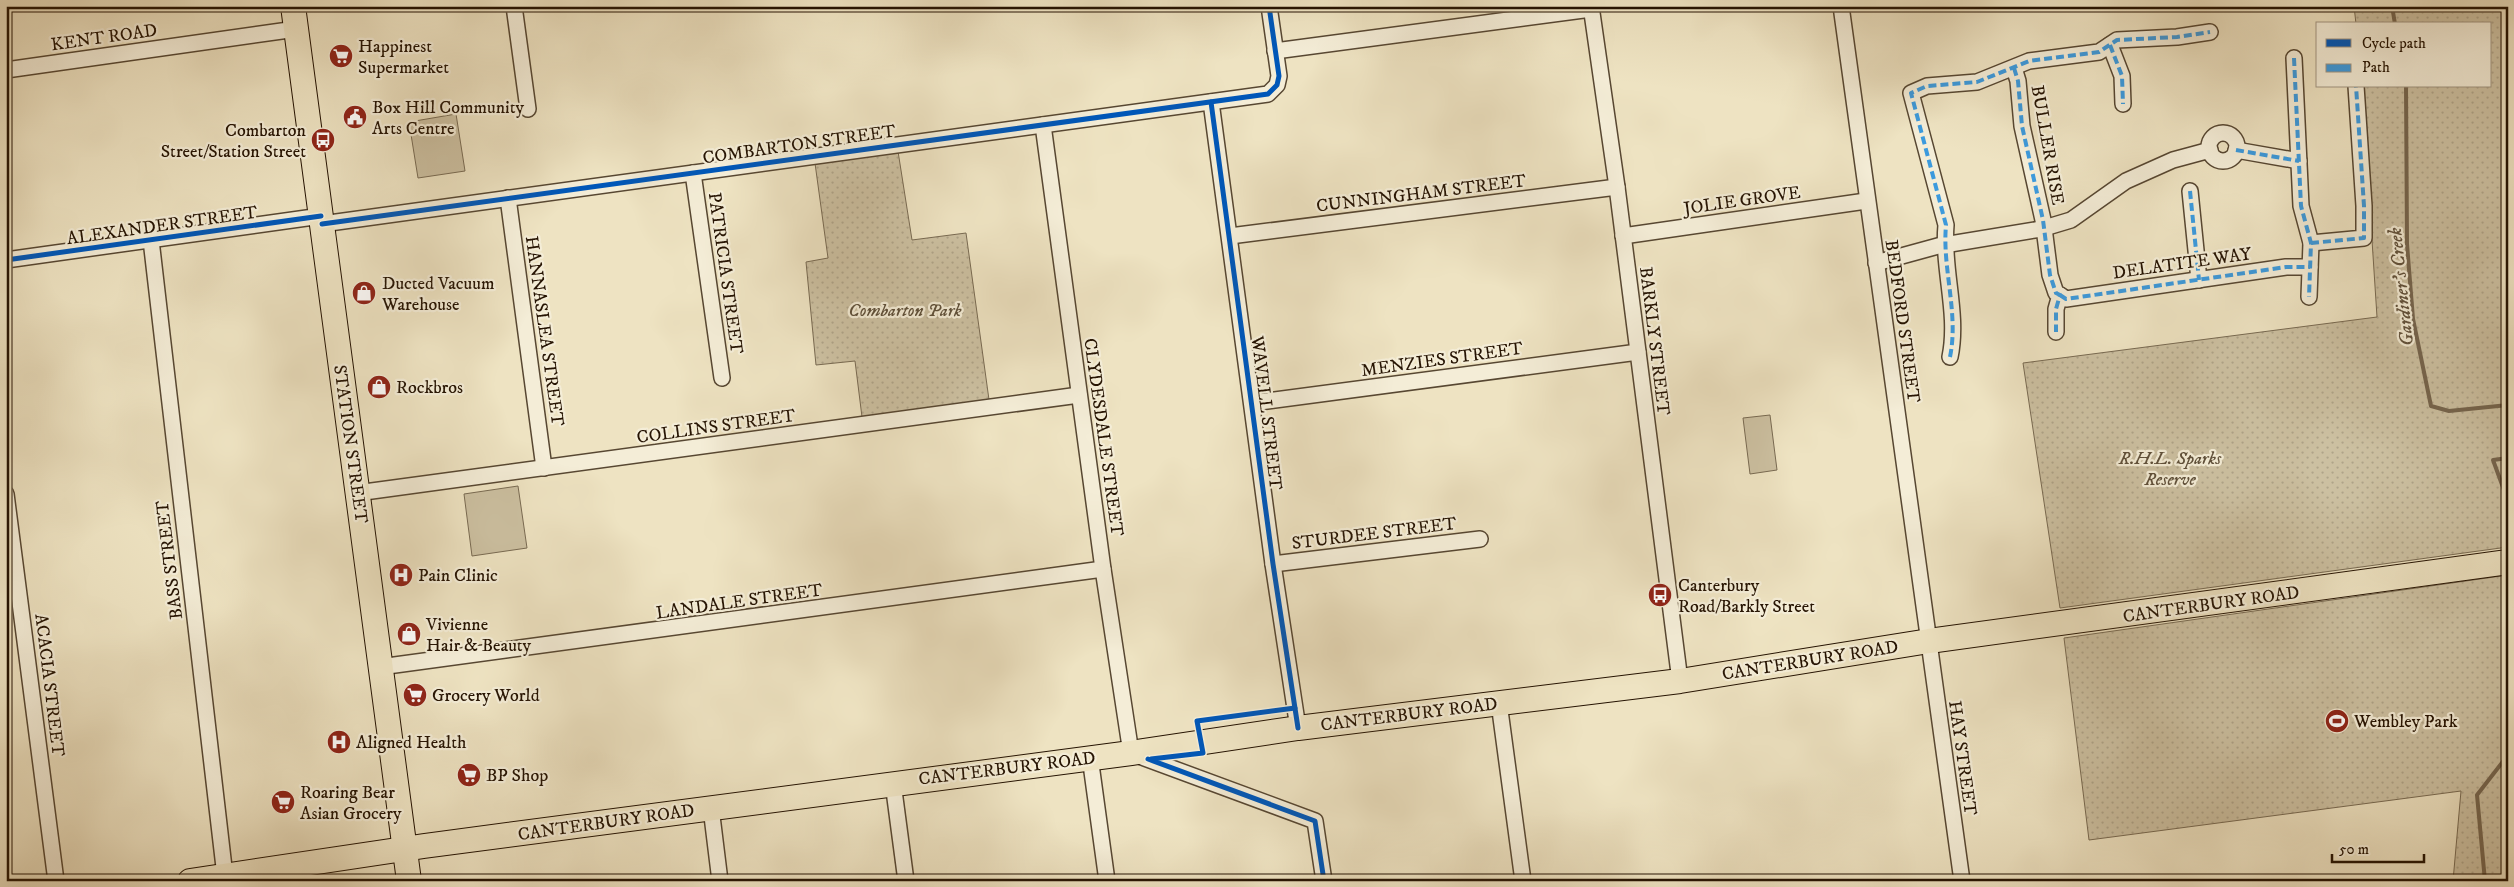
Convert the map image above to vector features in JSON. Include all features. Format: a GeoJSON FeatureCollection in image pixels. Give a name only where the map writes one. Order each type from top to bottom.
{"type":"FeatureCollection","features":[{"type":"Feature","properties":{"kind":"main road","name":"STATION STREET"},"geometry":{"type":"LineString","coordinates":[[294,18],[409,881]]}},
{"type":"Feature","properties":{"kind":"main road","name":"CANTERBURY ROAD"},"geometry":{"type":"LineString","coordinates":[[210,879],[405,848],[1130,753],[1298,728],[1680,681],[1928,641],[2287,594],[2508,562]]}},
{"type":"Feature","properties":{"kind":"street"},"geometry":{"type":"LineString","coordinates":[[514,6],[528,109]]}},
{"type":"Feature","properties":{"kind":"street"},"geometry":{"type":"LineString","coordinates":[[1269,6],[1275,51],[1591,7]]}},
{"type":"Feature","properties":{"kind":"street","name":"BEDFORD STREET"},"geometry":{"type":"LineString","coordinates":[[1841,6],[1866,200],[1928,641]]}},
{"type":"Feature","properties":{"kind":"street","name":"BARKLY STREET"},"geometry":{"type":"LineString","coordinates":[[1591,7],[1617,187],[1680,681]]}},
{"type":"Feature","properties":{"kind":"street","name":"KENT ROAD"},"geometry":{"type":"LineString","coordinates":[[6,70],[294,18]]}},
{"type":"Feature","properties":{"kind":"street"},"geometry":{"type":"LineString","coordinates":[[1950,357],[1954,337],[1944,245],[1946,225],[1911,93],[1927,86],[1977,82],[2014,68],[2029,60],[2098,52],[2117,40],[2210,32]]}},
{"type":"Feature","properties":{"kind":"street"},"geometry":{"type":"LineString","coordinates":[[2110,45],[2122,76],[2123,104]]}},
{"type":"Feature","properties":{"kind":"street","name":"COMBARTON STREET"},"geometry":{"type":"LineString","coordinates":[[321,220],[508,198],[1268,94],[1277,86],[1279,76],[1275,51]]}},
{"type":"Feature","properties":{"kind":"street"},"geometry":{"type":"LineString","coordinates":[[2294,58],[2301,206],[2311,243],[2308,297]]}},
{"type":"Feature","properties":{"kind":"street","name":"BULLER RISE"},"geometry":{"type":"LineString","coordinates":[[2014,68],[2018,81],[2022,126],[2044,228],[2050,275],[2056,293],[2060,296]]}},
{"type":"Feature","properties":{"kind":"street"},"geometry":{"type":"LineString","coordinates":[[2311,243],[2364,238],[2364,206],[2356,88]]}},
{"type":"Feature","properties":{"kind":"street","name":"WAVELL STREET"},"geometry":{"type":"LineString","coordinates":[[1211,102],[1273,564],[1298,728]]}},
{"type":"Feature","properties":{"kind":"street","name":"CLYDESDALE STREET"},"geometry":{"type":"LineString","coordinates":[[1043,125],[1102,569],[1130,753]]}},
{"type":"Feature","properties":{"kind":"street"},"geometry":{"type":"LineString","coordinates":[[2222,133],[2234,138],[2236,150],[2233,156],[2222,160],[2213,156],[2210,150],[2214,137],[2222,133]]}},
{"type":"Feature","properties":{"kind":"street"},"geometry":{"type":"LineString","coordinates":[[1876,263],[1944,245],[2044,228],[2072,220],[2126,181],[2173,160],[2210,150]]}},
{"type":"Feature","properties":{"kind":"street"},"geometry":{"type":"LineString","coordinates":[[2236,150],[2300,161]]}},
{"type":"Feature","properties":{"kind":"street","name":"PATRICIA STREET"},"geometry":{"type":"LineString","coordinates":[[693,173],[722,378]]}},
{"type":"Feature","properties":{"kind":"street","name":"CUNNINGHAM STREET"},"geometry":{"type":"LineString","coordinates":[[1230,236],[1617,187]]}},
{"type":"Feature","properties":{"kind":"street"},"geometry":{"type":"LineString","coordinates":[[2190,191],[2199,280]]}},
{"type":"Feature","properties":{"kind":"street","name":"HANNASLEA STREET"},"geometry":{"type":"LineString","coordinates":[[508,198],[544,468]]}},
{"type":"Feature","properties":{"kind":"street","name":"JOLIE GROVE"},"geometry":{"type":"LineString","coordinates":[[1623,236],[1866,200]]}},
{"type":"Feature","properties":{"kind":"street","name":"ALEXANDER STREET"},"geometry":{"type":"LineString","coordinates":[[6,260],[151,240],[321,220]]}},
{"type":"Feature","properties":{"kind":"street","name":"BASS STREET"},"geometry":{"type":"LineString","coordinates":[[151,240],[210,879]]}},
{"type":"Feature","properties":{"kind":"street","name":"DELATITE WAY"},"geometry":{"type":"LineString","coordinates":[[2060,296],[2066,298],[2286,267],[2310,267]]}},
{"type":"Feature","properties":{"kind":"street"},"geometry":{"type":"LineString","coordinates":[[2056,332],[2056,309],[2060,296]]}},
{"type":"Feature","properties":{"kind":"street","name":"MENZIES STREET"},"geometry":{"type":"LineString","coordinates":[[1252,403],[1638,352]]}},
{"type":"Feature","properties":{"kind":"street","name":"COLLINS STREET"},"geometry":{"type":"LineString","coordinates":[[357,493],[1079,395]]}},
{"type":"Feature","properties":{"kind":"street","name":"ACACIA STREET"},"geometry":{"type":"LineString","coordinates":[[6,494],[56,881]]}},
{"type":"Feature","properties":{"kind":"street","name":"STURDEE STREET"},"geometry":{"type":"LineString","coordinates":[[1273,564],[1480,539]]}},
{"type":"Feature","properties":{"kind":"street","name":"LANDALE STREET"},"geometry":{"type":"LineString","coordinates":[[380,667],[1102,569]]}},
{"type":"Feature","properties":{"kind":"street","name":"HAY STREET"},"geometry":{"type":"LineString","coordinates":[[1928,641],[1962,881]]}},
{"type":"Feature","properties":{"kind":"street"},"geometry":{"type":"LineString","coordinates":[[1499,703],[1523,881]]}},
{"type":"Feature","properties":{"kind":"street"},"geometry":{"type":"LineString","coordinates":[[1130,753],[1315,821],[1324,881]]}},
{"type":"Feature","properties":{"kind":"street"},"geometry":{"type":"LineString","coordinates":[[1090,757],[1107,881]]}},
{"type":"Feature","properties":{"kind":"street"},"geometry":{"type":"LineString","coordinates":[[892,784],[906,881]]}},
{"type":"Feature","properties":{"kind":"street"},"geometry":{"type":"LineString","coordinates":[[711,808],[720,881]]}},
{"type":"Feature","properties":{"kind":"green space","name":"R.H.L. Sparks Reserve"},"geometry":{"type":"Polygon","coordinates":[[[2354,6],[2508,6],[2508,547],[2060,608],[2023,363],[2377,317],[2362,88],[2492,88],[2492,22],[2356,22],[2354,6]]]}},
{"type":"Feature","properties":{"kind":"green space"},"geometry":{"type":"Polygon","coordinates":[[[456,114],[465,171],[418,178],[409,122],[456,114]]]}},
{"type":"Feature","properties":{"kind":"green space","name":"Combarton Park"},"geometry":{"type":"Polygon","coordinates":[[[897,145],[912,240],[966,233],[990,407],[863,425],[855,361],[816,365],[806,262],[828,258],[814,156],[897,145]]]}},
{"type":"Feature","properties":{"kind":"green space"},"geometry":{"type":"Polygon","coordinates":[[[1770,415],[1777,470],[1750,474],[1743,418],[1770,415]]]}},
{"type":"Feature","properties":{"kind":"green space"},"geometry":{"type":"Polygon","coordinates":[[[518,486],[527,548],[472,556],[464,494],[518,486]]]}},
{"type":"Feature","properties":{"kind":"green space"},"geometry":{"type":"Polygon","coordinates":[[[2508,575],[2508,881],[2453,881],[2461,791],[2089,840],[2064,638],[2508,575]]]}},
{"type":"Feature","properties":{"kind":"waterway","name":"Gardiner's Creek"},"geometry":{"type":"LineString","coordinates":[[2392,6],[2395,22]]}},
{"type":"Feature","properties":{"kind":"waterway","name":"Gardiner's Creek"},"geometry":{"type":"LineString","coordinates":[[2406,88],[2407,244],[2413,319],[2431,406],[2449,411],[2508,405]]}},
{"type":"Feature","properties":{"kind":"waterway","name":"Gardiner's Creek"},"geometry":{"type":"LineString","coordinates":[[2508,458],[2493,460],[2508,501]]}},
{"type":"Feature","properties":{"kind":"waterway","name":"Gardiner's Creek"},"geometry":{"type":"LineString","coordinates":[[2485,881],[2477,795],[2508,755]]}},
{"type":"Feature","properties":{"kind":"marked path"},"geometry":{"type":"LineString","coordinates":[[1950,357],[1953,324],[1946,258],[1946,225],[1911,93],[1927,86],[1977,82],[2029,61],[2099,52],[2117,40],[2177,37],[2210,32]]}},
{"type":"Feature","properties":{"kind":"marked path"},"geometry":{"type":"LineString","coordinates":[[2110,45],[2122,76],[2123,104]]}},
{"type":"Feature","properties":{"kind":"marked path"},"geometry":{"type":"LineString","coordinates":[[2294,58],[2301,206],[2311,243],[2309,297]]}},
{"type":"Feature","properties":{"kind":"marked path"},"geometry":{"type":"LineString","coordinates":[[2014,68],[2018,81],[2022,126],[2043,220],[2050,275],[2056,293],[2060,295],[2056,309],[2056,332]]}},
{"type":"Feature","properties":{"kind":"marked path"},"geometry":{"type":"LineString","coordinates":[[2311,243],[2364,238],[2364,206],[2356,88]]}},
{"type":"Feature","properties":{"kind":"marked path"},"geometry":{"type":"LineString","coordinates":[[2236,150],[2299,161]]}},
{"type":"Feature","properties":{"kind":"marked path"},"geometry":{"type":"LineString","coordinates":[[2190,191],[2199,280]]}},
{"type":"Feature","properties":{"kind":"marked path"},"geometry":{"type":"LineString","coordinates":[[2060,295],[2066,299],[2286,267],[2310,267]]}},
{"type":"Feature","properties":{"kind":"cycle path"},"geometry":{"type":"LineString","coordinates":[[322,224],[1268,94],[1277,85],[1279,76],[1269,6]]}},
{"type":"Feature","properties":{"kind":"cycle path"},"geometry":{"type":"LineString","coordinates":[[1211,102],[1273,564],[1298,728]]}},
{"type":"Feature","properties":{"kind":"cycle path"},"geometry":{"type":"LineString","coordinates":[[6,260],[321,216]]}},
{"type":"Feature","properties":{"kind":"cycle path"},"geometry":{"type":"LineString","coordinates":[[1151,759],[1203,753],[1197,721],[1295,708]]}},
{"type":"Feature","properties":{"kind":"cycle path"},"geometry":{"type":"LineString","coordinates":[[1148,759],[1315,821],[1324,881]]}},
{"type":"Feature","properties":{"kind":"place","name":"Happinest Supermarket"},"geometry":{"type":"Point","coordinates":[341,56]}},
{"type":"Feature","properties":{"kind":"place","name":"Box Hill Community Arts Centre"},"geometry":{"type":"Point","coordinates":[355,117]}},
{"type":"Feature","properties":{"kind":"place","name":"Combarton Street/Station Street"},"geometry":{"type":"Point","coordinates":[323,140]}},
{"type":"Feature","properties":{"kind":"place","name":"Ducted Vacuum Warehouse"},"geometry":{"type":"Point","coordinates":[364,293]}},
{"type":"Feature","properties":{"kind":"place","name":"Rockbros"},"geometry":{"type":"Point","coordinates":[379,387]}},
{"type":"Feature","properties":{"kind":"place","name":"Pain Clinic"},"geometry":{"type":"Point","coordinates":[401,575]}},
{"type":"Feature","properties":{"kind":"place","name":"Canterbury Road/Barkly Street"},"geometry":{"type":"Point","coordinates":[1660,595]}},
{"type":"Feature","properties":{"kind":"place","name":"Vivienne Hair & Beauty"},"geometry":{"type":"Point","coordinates":[409,634]}},
{"type":"Feature","properties":{"kind":"place","name":"Grocery World"},"geometry":{"type":"Point","coordinates":[415,695]}},
{"type":"Feature","properties":{"kind":"place","name":"Wembley Park"},"geometry":{"type":"Point","coordinates":[2337,721]}},
{"type":"Feature","properties":{"kind":"place","name":"Aligned Health"},"geometry":{"type":"Point","coordinates":[339,742]}},
{"type":"Feature","properties":{"kind":"place","name":"BP Shop"},"geometry":{"type":"Point","coordinates":[469,775]}},
{"type":"Feature","properties":{"kind":"place","name":"Roaring Bear Asian Grocery"},"geometry":{"type":"Point","coordinates":[283,802]}}]}
